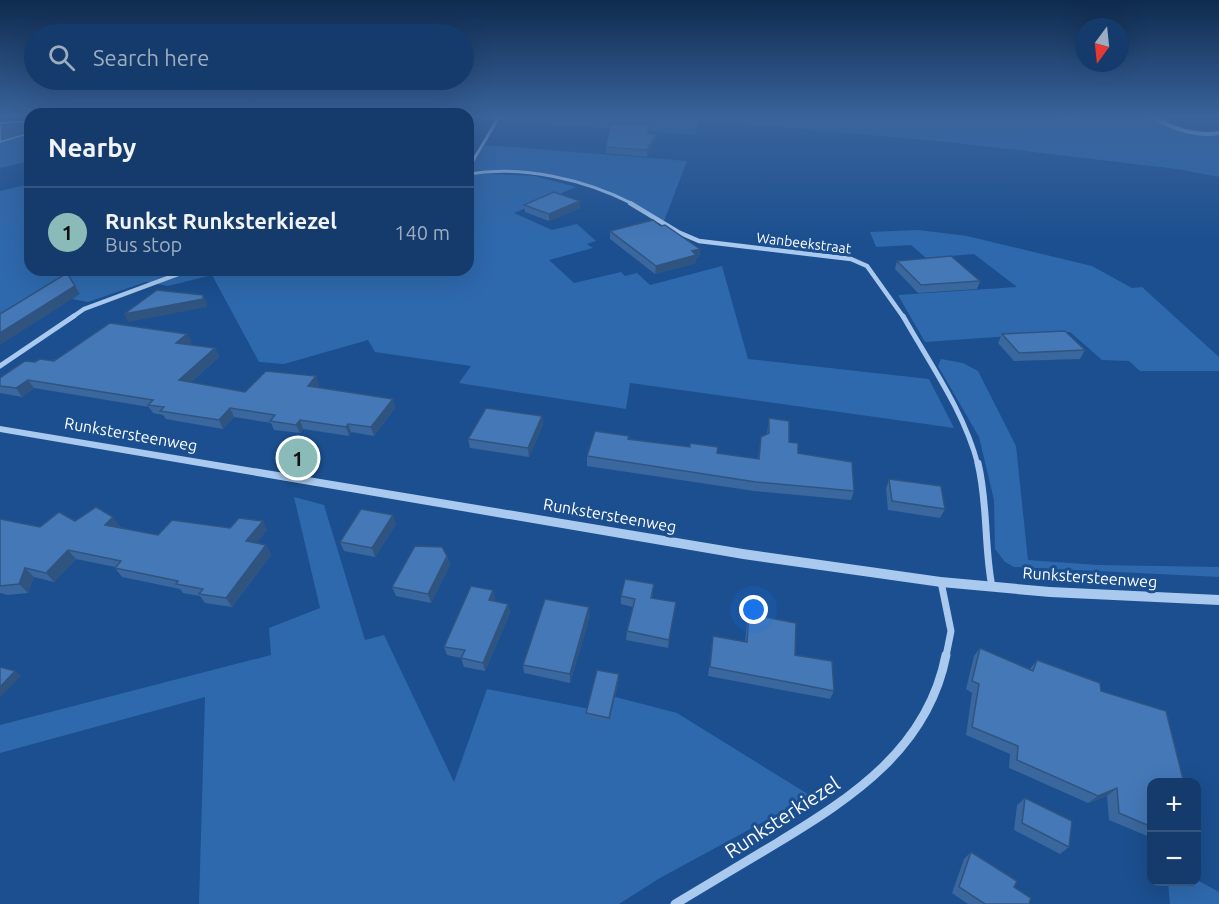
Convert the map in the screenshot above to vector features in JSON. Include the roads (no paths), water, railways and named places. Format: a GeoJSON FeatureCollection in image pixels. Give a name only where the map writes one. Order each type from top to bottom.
{"type":"FeatureCollection","features":[{"type":"Feature","properties":{"kind":"street","name":"Wanbeekstraat"},"geometry":{"type":"LineString","coordinates":[[474,173],[527,173],[598,191],[623,200],[678,235],[699,242],[851,259],[867,266],[894,301],[949,396],[972,442],[984,488],[988,567],[992,587]]}},
{"type":"Feature","properties":{"kind":"street"},"geometry":{"type":"LineString","coordinates":[[0,366],[84,309],[173,276]]}},
{"type":"Feature","properties":{"kind":"street","name":"Runkstersteenweg"},"geometry":{"type":"LineString","coordinates":[[0,429],[743,554],[941,582],[1104,596],[1219,600]]}},
{"type":"Feature","properties":{"kind":"street","name":"Runksterkiezel"},"geometry":{"type":"LineString","coordinates":[[675,904],[835,808],[888,764],[905,745],[921,722],[944,667],[951,631],[941,582]]}},
{"type":"Feature","properties":{"kind":"place","name":"Runkst Runksterkiezel"},"geometry":{"type":"Point","coordinates":[298,458]}}]}
